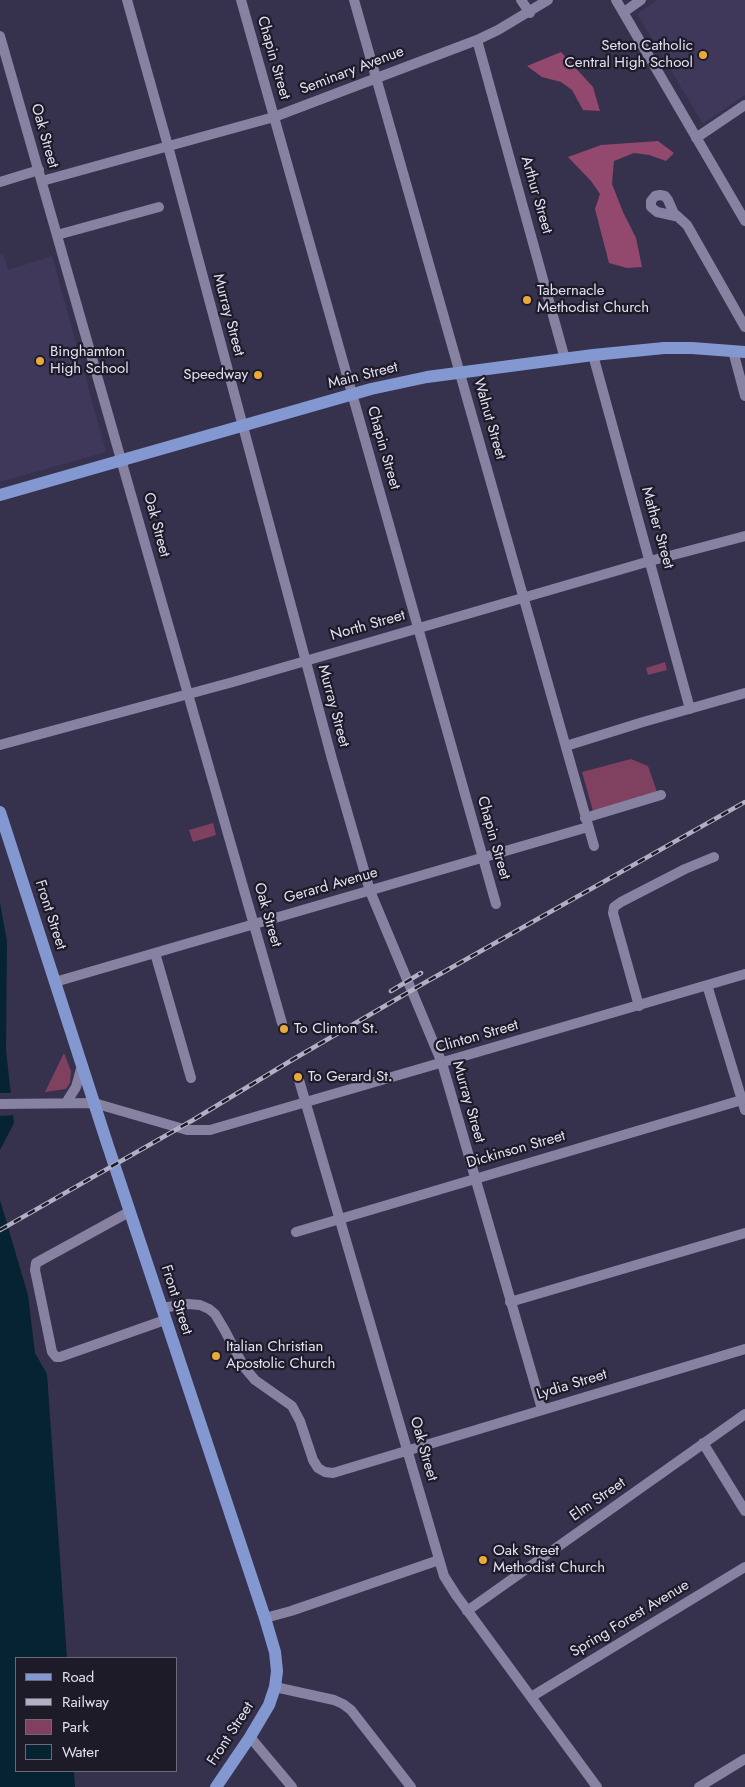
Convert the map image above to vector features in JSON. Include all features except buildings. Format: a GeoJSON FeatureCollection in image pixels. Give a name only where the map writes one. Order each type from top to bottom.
{"type":"FeatureCollection","features":[{"type":"Feature","properties":{"kind":"main road","name":"Main Street"},"geometry":{"type":"LineString","coordinates":[[0,496],[352,395],[427,377],[664,348],[739,352]]}},
{"type":"Feature","properties":{"kind":"main road","name":"Front Street"},"geometry":{"type":"LineString","coordinates":[[0,812],[129,1212],[276,1652],[277,1671],[270,1705],[216,1787]]}},
{"type":"Feature","properties":{"kind":"street","name":"Murray Street"},"geometry":{"type":"LineString","coordinates":[[127,0],[168,146],[332,760],[370,891],[442,1063],[542,1409]]}},
{"type":"Feature","properties":{"kind":"street","name":"Chapin Street"},"geometry":{"type":"LineString","coordinates":[[241,0],[496,904]]}},
{"type":"Feature","properties":{"kind":"street","name":"Walnut Street"},"geometry":{"type":"LineString","coordinates":[[354,0],[594,846]]}},
{"type":"Feature","properties":{"kind":"street"},"geometry":{"type":"LineString","coordinates":[[521,0],[530,13]]}},
{"type":"Feature","properties":{"kind":"street","name":"Seminary Avenue"},"geometry":{"type":"LineString","coordinates":[[42,181],[274,117],[477,40],[530,13],[548,0]]}},
{"type":"Feature","properties":{"kind":"street"},"geometry":{"type":"LineString","coordinates":[[616,0],[745,222]]}},
{"type":"Feature","properties":{"kind":"street"},"geometry":{"type":"LineString","coordinates":[[624,12],[641,0]]}},
{"type":"Feature","properties":{"kind":"street","name":"Oak Street"},"geometry":{"type":"LineString","coordinates":[[0,36],[282,1023]]}},
{"type":"Feature","properties":{"kind":"street","name":"Arthur Street"},"geometry":{"type":"LineString","coordinates":[[477,40],[565,359]]}},
{"type":"Feature","properties":{"kind":"street"},"geometry":{"type":"LineString","coordinates":[[696,138],[745,105]]}},
{"type":"Feature","properties":{"kind":"street"},"geometry":{"type":"LineString","coordinates":[[0,182],[39,170]]}},
{"type":"Feature","properties":{"kind":"street"},"geometry":{"type":"LineString","coordinates":[[57,235],[159,206]]}},
{"type":"Feature","properties":{"kind":"street"},"geometry":{"type":"LineString","coordinates":[[676,215],[688,225],[745,327]]}},
{"type":"Feature","properties":{"kind":"street"},"geometry":{"type":"LineString","coordinates":[[739,352],[745,396]]}},
{"type":"Feature","properties":{"kind":"street","name":"Mather Street"},"geometry":{"type":"LineString","coordinates":[[593,356],[690,709]]}},
{"type":"Feature","properties":{"kind":"street","name":"North Street"},"geometry":{"type":"LineString","coordinates":[[0,746],[650,561],[745,536]]}},
{"type":"Feature","properties":{"kind":"street"},"geometry":{"type":"LineString","coordinates":[[566,746],[745,693]]}},
{"type":"Feature","properties":{"kind":"street","name":"Gerard Avenue"},"geometry":{"type":"LineString","coordinates":[[55,982],[482,857],[586,823],[661,795]]}},
{"type":"Feature","properties":{"kind":"street"},"geometry":{"type":"LineString","coordinates":[[639,1006],[613,913],[614,908],[621,902],[685,869],[714,857]]}},
{"type":"Feature","properties":{"kind":"street"},"geometry":{"type":"LineString","coordinates":[[155,953],[191,1078]]}},
{"type":"Feature","properties":{"kind":"street","name":"Clinton Street"},"geometry":{"type":"LineString","coordinates":[[0,1104],[94,1103],[187,1130],[217,1129],[745,974]]}},
{"type":"Feature","properties":{"kind":"street"},"geometry":{"type":"LineString","coordinates":[[707,985],[744,1103]]}},
{"type":"Feature","properties":{"kind":"street"},"geometry":{"type":"LineString","coordinates":[[66,1102],[76,1087],[82,1065]]}},
{"type":"Feature","properties":{"kind":"street","name":"Oak Street"},"geometry":{"type":"LineString","coordinates":[[299,1080],[444,1576],[467,1611],[598,1787]]}},
{"type":"Feature","properties":{"kind":"street","name":"Dickinson Street"},"geometry":{"type":"LineString","coordinates":[[296,1232],[474,1178],[744,1103]]}},
{"type":"Feature","properties":{"kind":"street"},"geometry":{"type":"LineString","coordinates":[[129,1212],[36,1263],[35,1270],[52,1352],[56,1357],[60,1357],[105,1341],[163,1314]]}},
{"type":"Feature","properties":{"kind":"street"},"geometry":{"type":"LineString","coordinates":[[510,1302],[745,1233]]}},
{"type":"Feature","properties":{"kind":"street","name":"Lydia Street"},"geometry":{"type":"LineString","coordinates":[[163,1314],[188,1304],[200,1305],[215,1314],[244,1367],[255,1380],[292,1406],[300,1421],[313,1460],[318,1468],[325,1472],[333,1472],[745,1349]]}},
{"type":"Feature","properties":{"kind":"street","name":"Elm Street"},"geometry":{"type":"LineString","coordinates":[[467,1611],[745,1414]]}},
{"type":"Feature","properties":{"kind":"street"},"geometry":{"type":"LineString","coordinates":[[703,1443],[745,1511]]}},
{"type":"Feature","properties":{"kind":"street"},"geometry":{"type":"LineString","coordinates":[[265,1618],[291,1611],[439,1560]]}},
{"type":"Feature","properties":{"kind":"street","name":"Spring Forest Avenue"},"geometry":{"type":"LineString","coordinates":[[531,1697],[745,1567]]}},
{"type":"Feature","properties":{"kind":"street"},"geometry":{"type":"LineString","coordinates":[[275,1687],[334,1700],[343,1704],[351,1710],[411,1787]]}},
{"type":"Feature","properties":{"kind":"street"},"geometry":{"type":"LineString","coordinates":[[250,1737],[292,1787]]}},
{"type":"Feature","properties":{"kind":"street"},"geometry":{"type":"LineString","coordinates":[[699,1787],[745,1759]]}},
{"type":"Feature","properties":{"kind":"shaded area","name":"Seton Catholic Central High School"},"geometry":{"type":"Polygon","coordinates":[[[657,0],[745,0],[745,95],[703,124],[637,14],[657,0]]]}},
{"type":"Feature","properties":{"kind":"shaded area"},"geometry":{"type":"Polygon","coordinates":[[[561,52],[593,87],[600,111],[583,110],[572,90],[561,82],[542,77],[527,66],[561,52]]]}},
{"type":"Feature","properties":{"kind":"shaded area"},"geometry":{"type":"Polygon","coordinates":[[[658,141],[674,153],[666,161],[649,155],[634,153],[614,161],[612,184],[636,238],[642,267],[627,268],[609,263],[595,209],[600,194],[591,181],[568,157],[601,145],[658,141]]]}},
{"type":"Feature","properties":{"kind":"shaded area","name":"Binghamton High School"},"geometry":{"type":"Polygon","coordinates":[[[3,253],[8,270],[52,256],[106,452],[0,482],[0,254],[3,253]]]}},
{"type":"Feature","properties":{"kind":"green space"},"geometry":{"type":"Polygon","coordinates":[[[665,662],[667,670],[648,675],[646,668],[665,662]]]}},
{"type":"Feature","properties":{"kind":"green space"},"geometry":{"type":"Polygon","coordinates":[[[631,759],[648,766],[657,792],[593,811],[582,772],[631,759]]]}},
{"type":"Feature","properties":{"kind":"green space"},"geometry":{"type":"Polygon","coordinates":[[[213,823],[216,835],[193,842],[189,830],[213,823]]]}},
{"type":"Feature","properties":{"kind":"green space"},"geometry":{"type":"Polygon","coordinates":[[[64,1053],[71,1071],[70,1083],[66,1089],[45,1092],[64,1053]]]}},
{"type":"Feature","properties":{"kind":"water"},"geometry":{"type":"Polygon","coordinates":[[[0,903],[7,941],[6,1050],[14,1123],[0,1150],[0,903]]]}},
{"type":"Feature","properties":{"kind":"water"},"geometry":{"type":"Polygon","coordinates":[[[0,1200],[28,1295],[35,1353],[47,1374],[67,1657],[15,1657],[15,1772],[74,1772],[75,1787],[0,1787],[0,1200]]]}},
{"type":"Feature","properties":{"kind":"pier"},"geometry":{"type":"Polygon","coordinates":[[[0,1093],[12,1093],[15,1115],[0,1116],[0,1093]]]}},
{"type":"Feature","properties":{"kind":"railway"},"geometry":{"type":"LineString","coordinates":[[0,1230],[193,1120],[426,982],[745,802]]}},
{"type":"Feature","properties":{"kind":"railway"},"geometry":{"type":"LineString","coordinates":[[391,991],[421,973]]}},
{"type":"Feature","properties":{"kind":"place","name":"Seton Catholic Central High School"},"geometry":{"type":"Point","coordinates":[703,55]}},
{"type":"Feature","properties":{"kind":"place","name":"Tabernacle Methodist Church"},"geometry":{"type":"Point","coordinates":[527,300]}},
{"type":"Feature","properties":{"kind":"place","name":"Binghamton High School"},"geometry":{"type":"Point","coordinates":[40,361]}},
{"type":"Feature","properties":{"kind":"place","name":"Speedway"},"geometry":{"type":"Point","coordinates":[258,375]}},
{"type":"Feature","properties":{"kind":"place","name":"To Clinton St."},"geometry":{"type":"Point","coordinates":[284,1029]}},
{"type":"Feature","properties":{"kind":"place","name":"To Gerard St."},"geometry":{"type":"Point","coordinates":[298,1077]}},
{"type":"Feature","properties":{"kind":"place","name":"Italian Christian Apostolic Church"},"geometry":{"type":"Point","coordinates":[216,1356]}},
{"type":"Feature","properties":{"kind":"place","name":"Oak Street Methodist Church"},"geometry":{"type":"Point","coordinates":[483,1560]}}]}
